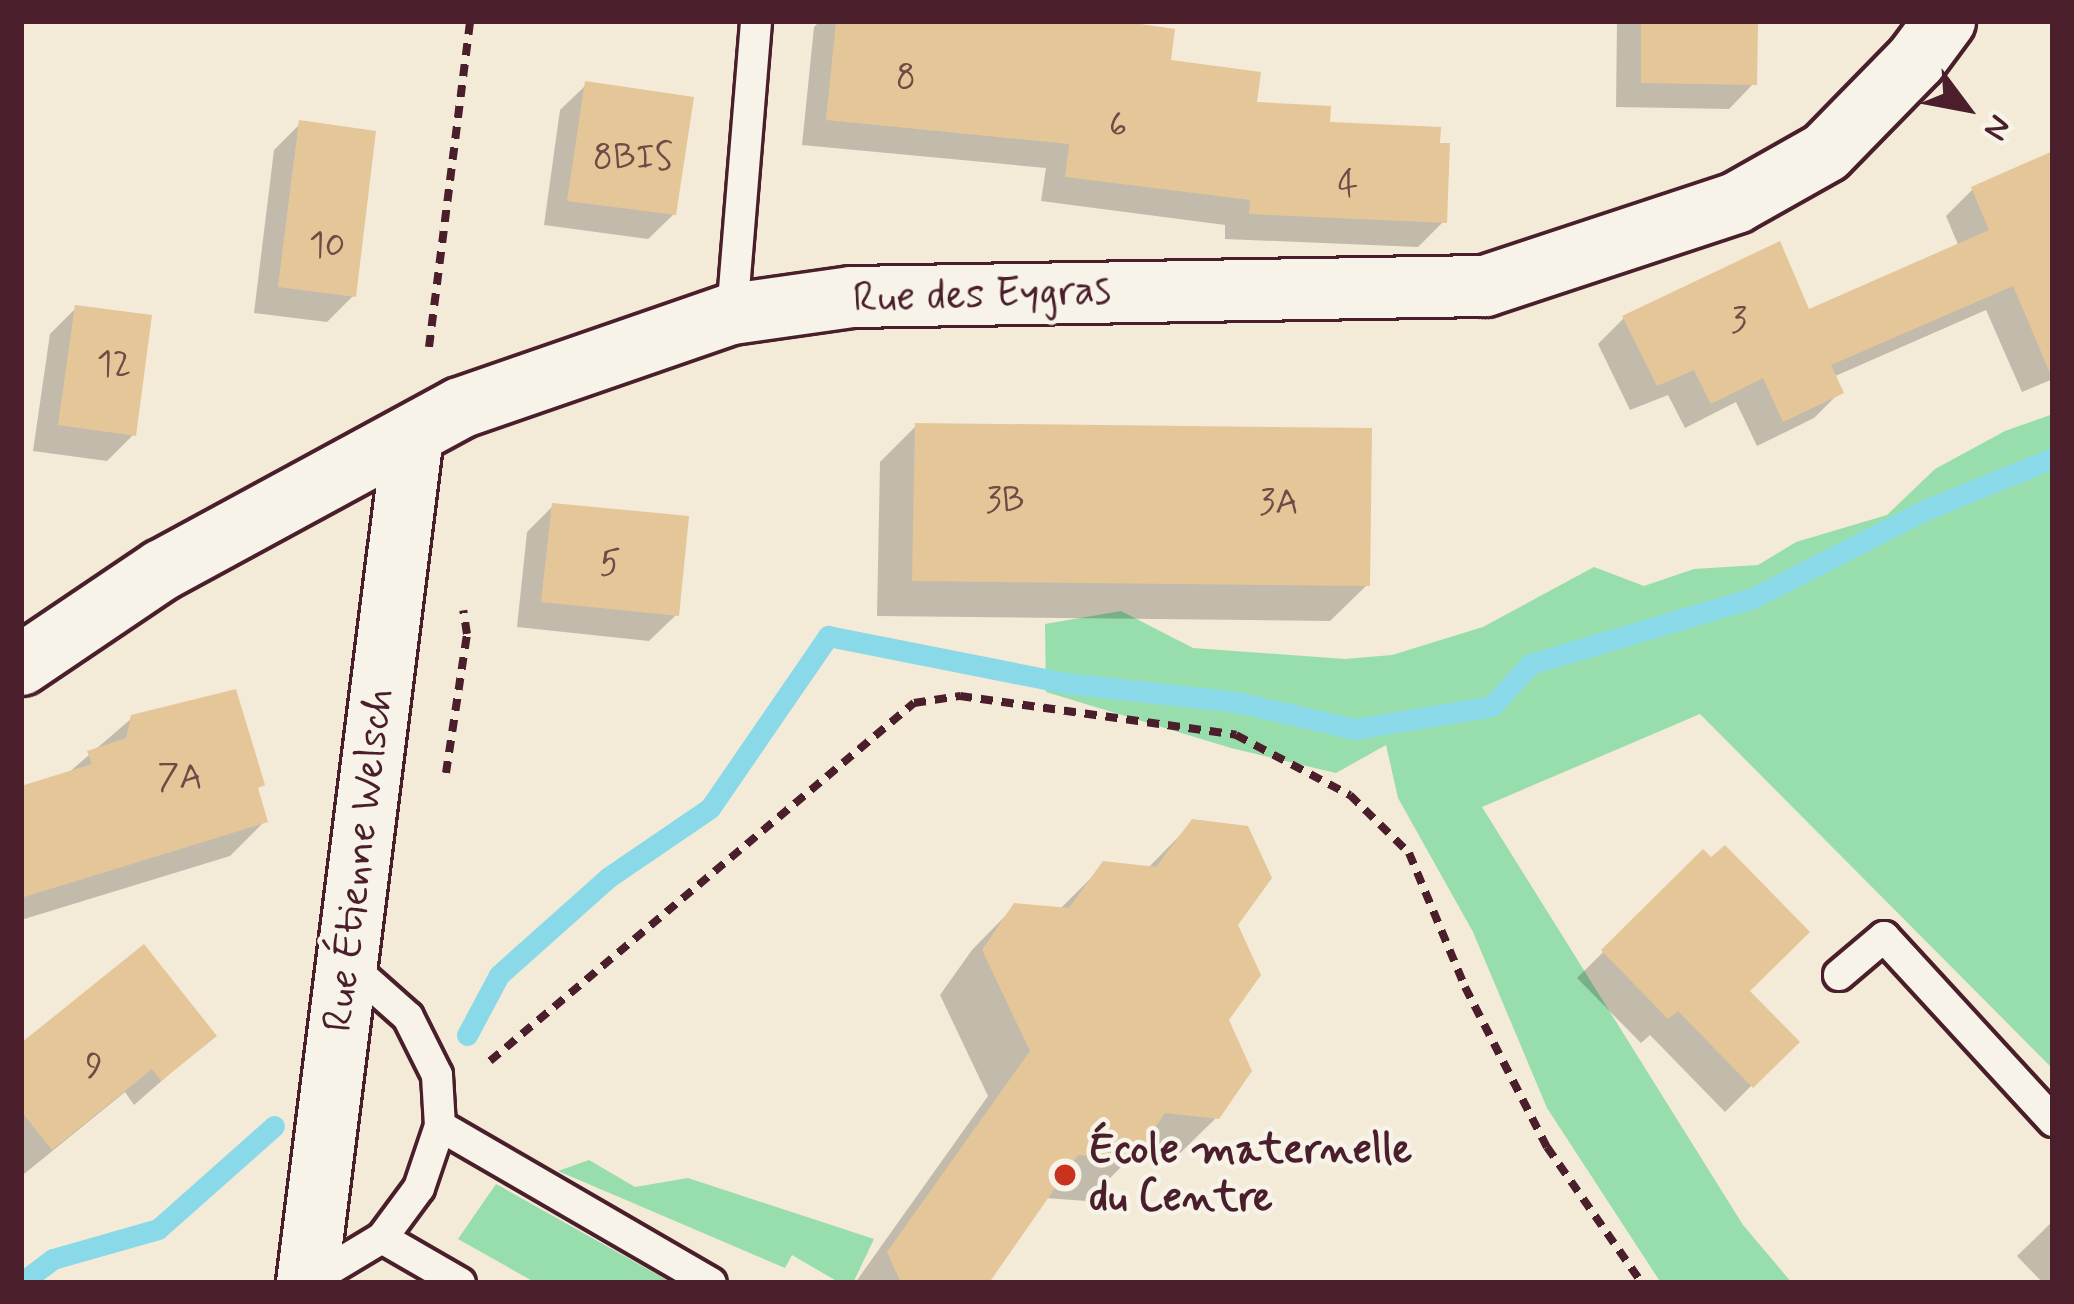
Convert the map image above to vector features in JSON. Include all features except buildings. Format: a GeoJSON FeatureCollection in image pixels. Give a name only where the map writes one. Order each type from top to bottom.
{"type":"FeatureCollection","features":[{"type":"Feature","properties":{"kind":"street","name":"Rue des Eygras"},"geometry":{"type":"LineString","coordinates":[[21,665],[162,570],[460,408],[731,314],[852,296],[1484,286],[1736,202],[1826,152],[1916,60],[1945,21]]}},
{"type":"Feature","properties":{"kind":"street","name":"Rue Étienne Welsch"},"geometry":{"type":"LineString","coordinates":[[307,1283],[413,436]]}},
{"type":"Feature","properties":{"kind":"lane"},"geometry":{"type":"LineString","coordinates":[[731,314],[756,21]]}},
{"type":"Feature","properties":{"kind":"lane"},"geometry":{"type":"LineString","coordinates":[[1839,974],[1885,937],[2053,1121]]}},
{"type":"Feature","properties":{"kind":"lane"},"geometry":{"type":"LineString","coordinates":[[307,1283],[382,1238],[419,1188],[440,1126],[437,1075],[408,1016],[347,963]]}},
{"type":"Feature","properties":{"kind":"lane"},"geometry":{"type":"LineString","coordinates":[[440,1126],[711,1283]]}},
{"type":"Feature","properties":{"kind":"lane"},"geometry":{"type":"LineString","coordinates":[[382,1238],[460,1283]]}},
{"type":"Feature","properties":{"kind":"path"},"geometry":{"type":"LineString","coordinates":[[413,436],[427,364],[470,21]]}},
{"type":"Feature","properties":{"kind":"path"},"geometry":{"type":"LineString","coordinates":[[440,1126],[485,1065],[914,703],[960,696],[1006,702],[1236,735],[1350,795],[1409,853],[1465,987],[1547,1147],[1642,1283]]}},
{"type":"Feature","properties":{"kind":"green space"},"geometry":{"type":"Polygon","coordinates":[[[2053,414],[2053,1069],[1700,714],[1482,807],[1743,1225],[1792,1283],[1661,1283],[1547,1108],[1473,932],[1398,798],[1386,745],[1336,773],[1231,748],[1046,692],[1045,624],[1121,611],[1193,648],[1345,659],[1392,655],[1483,627],[1594,567],[1644,586],[1694,569],[1758,565],[1796,542],[1887,515],[1935,469],[2005,431],[2053,414]]]}},
{"type":"Feature","properties":{"kind":"green space"},"geometry":{"type":"Polygon","coordinates":[[[589,1160],[635,1187],[688,1178],[874,1239],[853,1283],[840,1283],[792,1255],[785,1268],[558,1171],[589,1160]]]}},
{"type":"Feature","properties":{"kind":"green space"},"geometry":{"type":"Polygon","coordinates":[[[496,1184],[667,1280],[536,1283],[458,1239],[496,1184]]]}},
{"type":"Feature","properties":{"kind":"waterway"},"geometry":{"type":"LineString","coordinates":[[467,1035],[499,975],[609,877],[710,808],[828,636],[1065,683],[1237,702],[1355,729],[1492,706],[1530,664],[1753,598],[1923,511],[2053,458]]}},
{"type":"Feature","properties":{"kind":"waterway"},"geometry":{"type":"LineString","coordinates":[[21,1283],[53,1259],[158,1229],[274,1126]]}},
{"type":"Feature","properties":{"kind":"place","name":"École maternelle du Centre"},"geometry":{"type":"Point","coordinates":[1065,1175]}}]}
